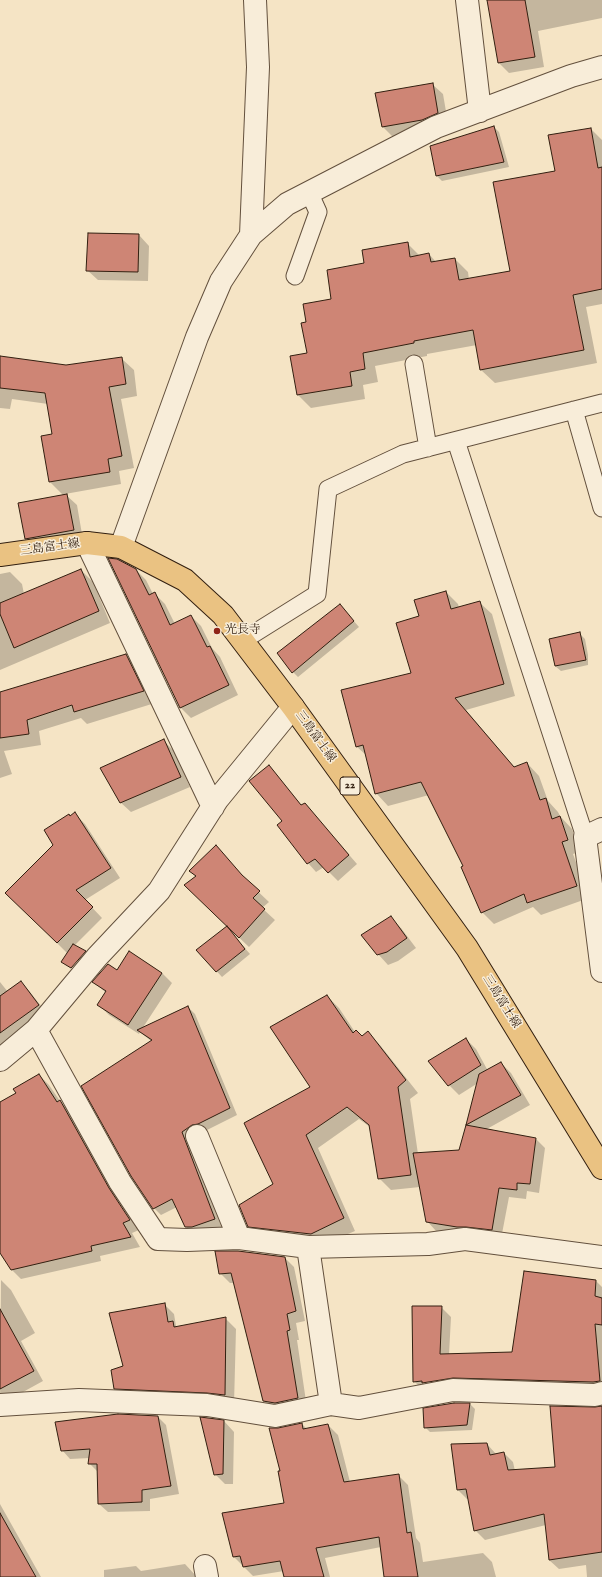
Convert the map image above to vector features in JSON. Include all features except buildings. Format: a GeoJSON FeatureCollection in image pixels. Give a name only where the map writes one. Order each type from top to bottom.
{"type":"FeatureCollection","features":[{"type":"Feature","properties":{"kind":"main road","name":"三島富士線"},"geometry":{"type":"LineString","coordinates":[[0,555],[87,543],[121,547],[185,580],[223,616],[293,707],[467,948],[602,1168]]}},
{"type":"Feature","properties":{"kind":"street"},"geometry":{"type":"LineString","coordinates":[[251,235],[258,67],[255,0]]}},
{"type":"Feature","properties":{"kind":"street"},"geometry":{"type":"LineString","coordinates":[[467,0],[480,111]]}},
{"type":"Feature","properties":{"kind":"street"},"geometry":{"type":"LineString","coordinates":[[121,547],[200,330],[221,281],[251,235],[287,204],[436,127],[571,76],[602,66]]}},
{"type":"Feature","properties":{"kind":"street"},"geometry":{"type":"LineString","coordinates":[[87,543],[213,807]]}},
{"type":"Feature","properties":{"kind":"street"},"geometry":{"type":"LineString","coordinates":[[0,1060],[36,1030],[97,957],[159,890],[213,807],[293,707]]}},
{"type":"Feature","properties":{"kind":"street"},"geometry":{"type":"LineString","coordinates":[[594,833],[602,970]]}},
{"type":"Feature","properties":{"kind":"street"},"geometry":{"type":"LineString","coordinates":[[36,1030],[120,1182],[158,1239],[187,1240],[239,1238],[308,1247],[428,1244],[464,1239],[602,1257]]}},
{"type":"Feature","properties":{"kind":"street"},"geometry":{"type":"LineString","coordinates":[[198,1136],[239,1238]]}},
{"type":"Feature","properties":{"kind":"street"},"geometry":{"type":"LineString","coordinates":[[308,1247],[331,1404]]}},
{"type":"Feature","properties":{"kind":"street"},"geometry":{"type":"LineString","coordinates":[[0,1405],[79,1400],[207,1405],[275,1416],[331,1404],[359,1408],[453,1390],[602,1394]]}},
{"type":"Feature","properties":{"kind":"lane"},"geometry":{"type":"LineString","coordinates":[[295,276],[318,212],[309,192]]}},
{"type":"Feature","properties":{"kind":"lane"},"geometry":{"type":"LineString","coordinates":[[414,364],[428,448]]}},
{"type":"Feature","properties":{"kind":"lane"},"geometry":{"type":"LineString","coordinates":[[242,640],[317,594],[328,489],[403,454],[602,403]]}},
{"type":"Feature","properties":{"kind":"lane"},"geometry":{"type":"LineString","coordinates":[[574,410],[602,508]]}},
{"type":"Feature","properties":{"kind":"lane"},"geometry":{"type":"LineString","coordinates":[[456,441],[594,833]]}},
{"type":"Feature","properties":{"kind":"place","name":"光長寺"},"geometry":{"type":"Point","coordinates":[217,631]}}]}
